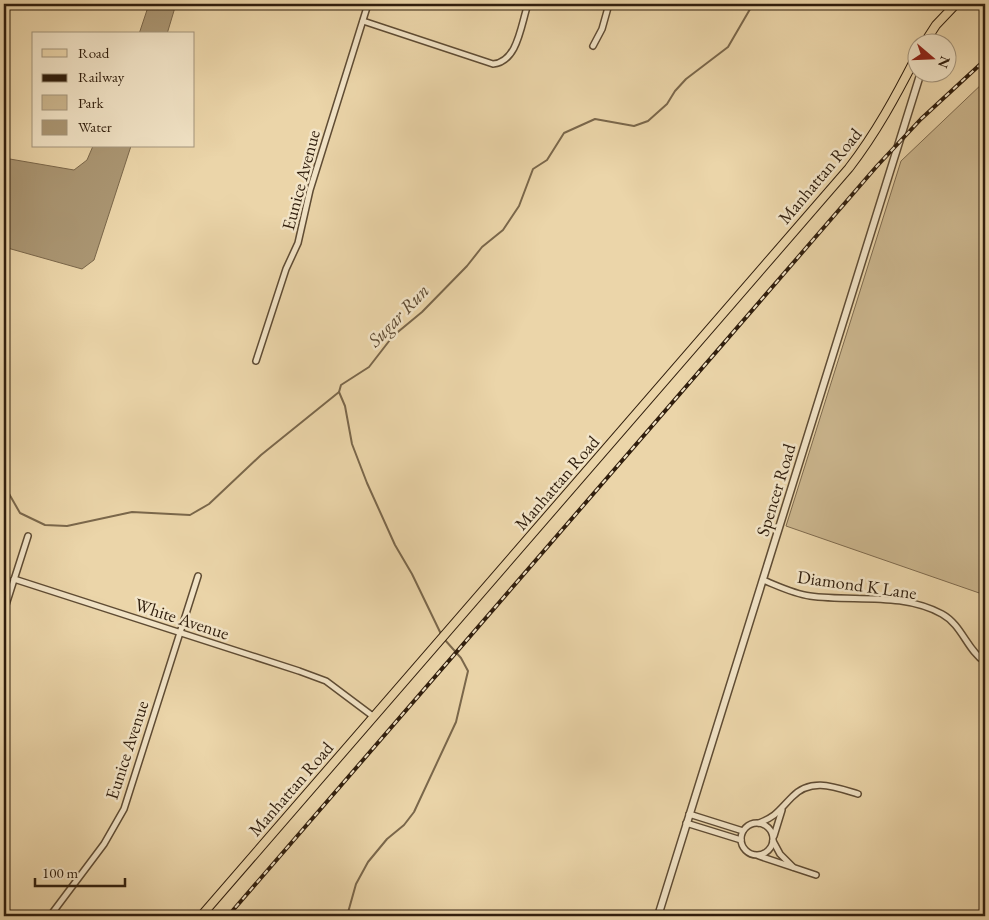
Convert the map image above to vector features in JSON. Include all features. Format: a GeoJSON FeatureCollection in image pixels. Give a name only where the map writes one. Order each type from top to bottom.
{"type":"FeatureCollection","features":[{"type":"Feature","properties":{"kind":"main road"},"geometry":{"type":"LineString","coordinates":[[931,32],[956,4]]}},
{"type":"Feature","properties":{"kind":"main road","name":"Manhattan Road"},"geometry":{"type":"LineString","coordinates":[[201,916],[849,168],[872,138],[890,109],[906,77]]}},
{"type":"Feature","properties":{"kind":"street","name":"Eunice Avenue"},"geometry":{"type":"LineString","coordinates":[[256,362],[286,269],[298,243],[310,190],[368,4]]}},
{"type":"Feature","properties":{"kind":"street"},"geometry":{"type":"LineString","coordinates":[[363,21],[492,64],[506,61],[514,48],[528,4]]}},
{"type":"Feature","properties":{"kind":"street"},"geometry":{"type":"LineString","coordinates":[[593,46],[609,4]]}},
{"type":"Feature","properties":{"kind":"street","name":"Spencer Road"},"geometry":{"type":"LineString","coordinates":[[658,916],[918,82]]}},
{"type":"Feature","properties":{"kind":"street"},"geometry":{"type":"LineString","coordinates":[[4,611],[28,536]]}},
{"type":"Feature","properties":{"kind":"street","name":"Eunice Avenue"},"geometry":{"type":"LineString","coordinates":[[50,916],[104,844],[124,809],[198,576]]}},
{"type":"Feature","properties":{"kind":"street","name":"White Avenue"},"geometry":{"type":"LineString","coordinates":[[14,578],[326,681],[374,717]]}},
{"type":"Feature","properties":{"kind":"street","name":"Diamond K Lane"},"geometry":{"type":"LineString","coordinates":[[763,580],[810,596],[891,600],[943,614],[956,625],[974,653],[985,662]]}},
{"type":"Feature","properties":{"kind":"street"},"geometry":{"type":"LineString","coordinates":[[758,856],[769,851],[782,810],[793,796],[810,786],[830,785],[858,794]]}},
{"type":"Feature","properties":{"kind":"street"},"geometry":{"type":"LineString","coordinates":[[741,840],[744,831],[749,825],[759,823],[782,810]]}},
{"type":"Feature","properties":{"kind":"street"},"geometry":{"type":"LineString","coordinates":[[689,814],[744,831]]}},
{"type":"Feature","properties":{"kind":"street"},"geometry":{"type":"LineString","coordinates":[[686,823],[741,840],[748,853],[816,875]]}},
{"type":"Feature","properties":{"kind":"street"},"geometry":{"type":"LineString","coordinates":[[759,823],[768,827],[780,854],[794,868]]}},
{"type":"Feature","properties":{"kind":"green space"},"geometry":{"type":"Polygon","coordinates":[[[985,81],[985,595],[786,526],[901,161],[985,81]]]}},
{"type":"Feature","properties":{"kind":"water"},"geometry":{"type":"Polygon","coordinates":[[[149,4],[176,4],[168,32],[140,32],[149,4]]]}},
{"type":"Feature","properties":{"kind":"water"},"geometry":{"type":"Polygon","coordinates":[[[92,148],[130,148],[94,260],[82,269],[4,247],[4,158],[74,170],[87,160],[92,148]]]}},
{"type":"Feature","properties":{"kind":"waterway","name":"Sugar Run"},"geometry":{"type":"LineString","coordinates":[[4,485],[20,513],[45,525],[67,526],[132,512],[190,515],[209,504],[261,455],[339,392],[341,385],[369,367],[393,336],[422,312],[467,266],[482,247],[503,230],[519,206],[533,169],[547,160],[564,133],[595,119],[634,126],[648,121],[667,104],[686,79],[728,47],[753,4]]}},
{"type":"Feature","properties":{"kind":"waterway"},"geometry":{"type":"LineString","coordinates":[[977,4],[985,19]]}},
{"type":"Feature","properties":{"kind":"waterway"},"geometry":{"type":"LineString","coordinates":[[339,392],[345,406],[352,444],[367,483],[395,545],[412,574],[441,634]]}},
{"type":"Feature","properties":{"kind":"waterway"},"geometry":{"type":"LineString","coordinates":[[347,916],[356,884],[368,862],[387,839],[404,825],[414,812],[456,722],[468,671],[461,658],[445,640]]}},
{"type":"Feature","properties":{"kind":"railway"},"geometry":{"type":"LineString","coordinates":[[228,916],[877,166],[921,119],[985,60]]}}]}
